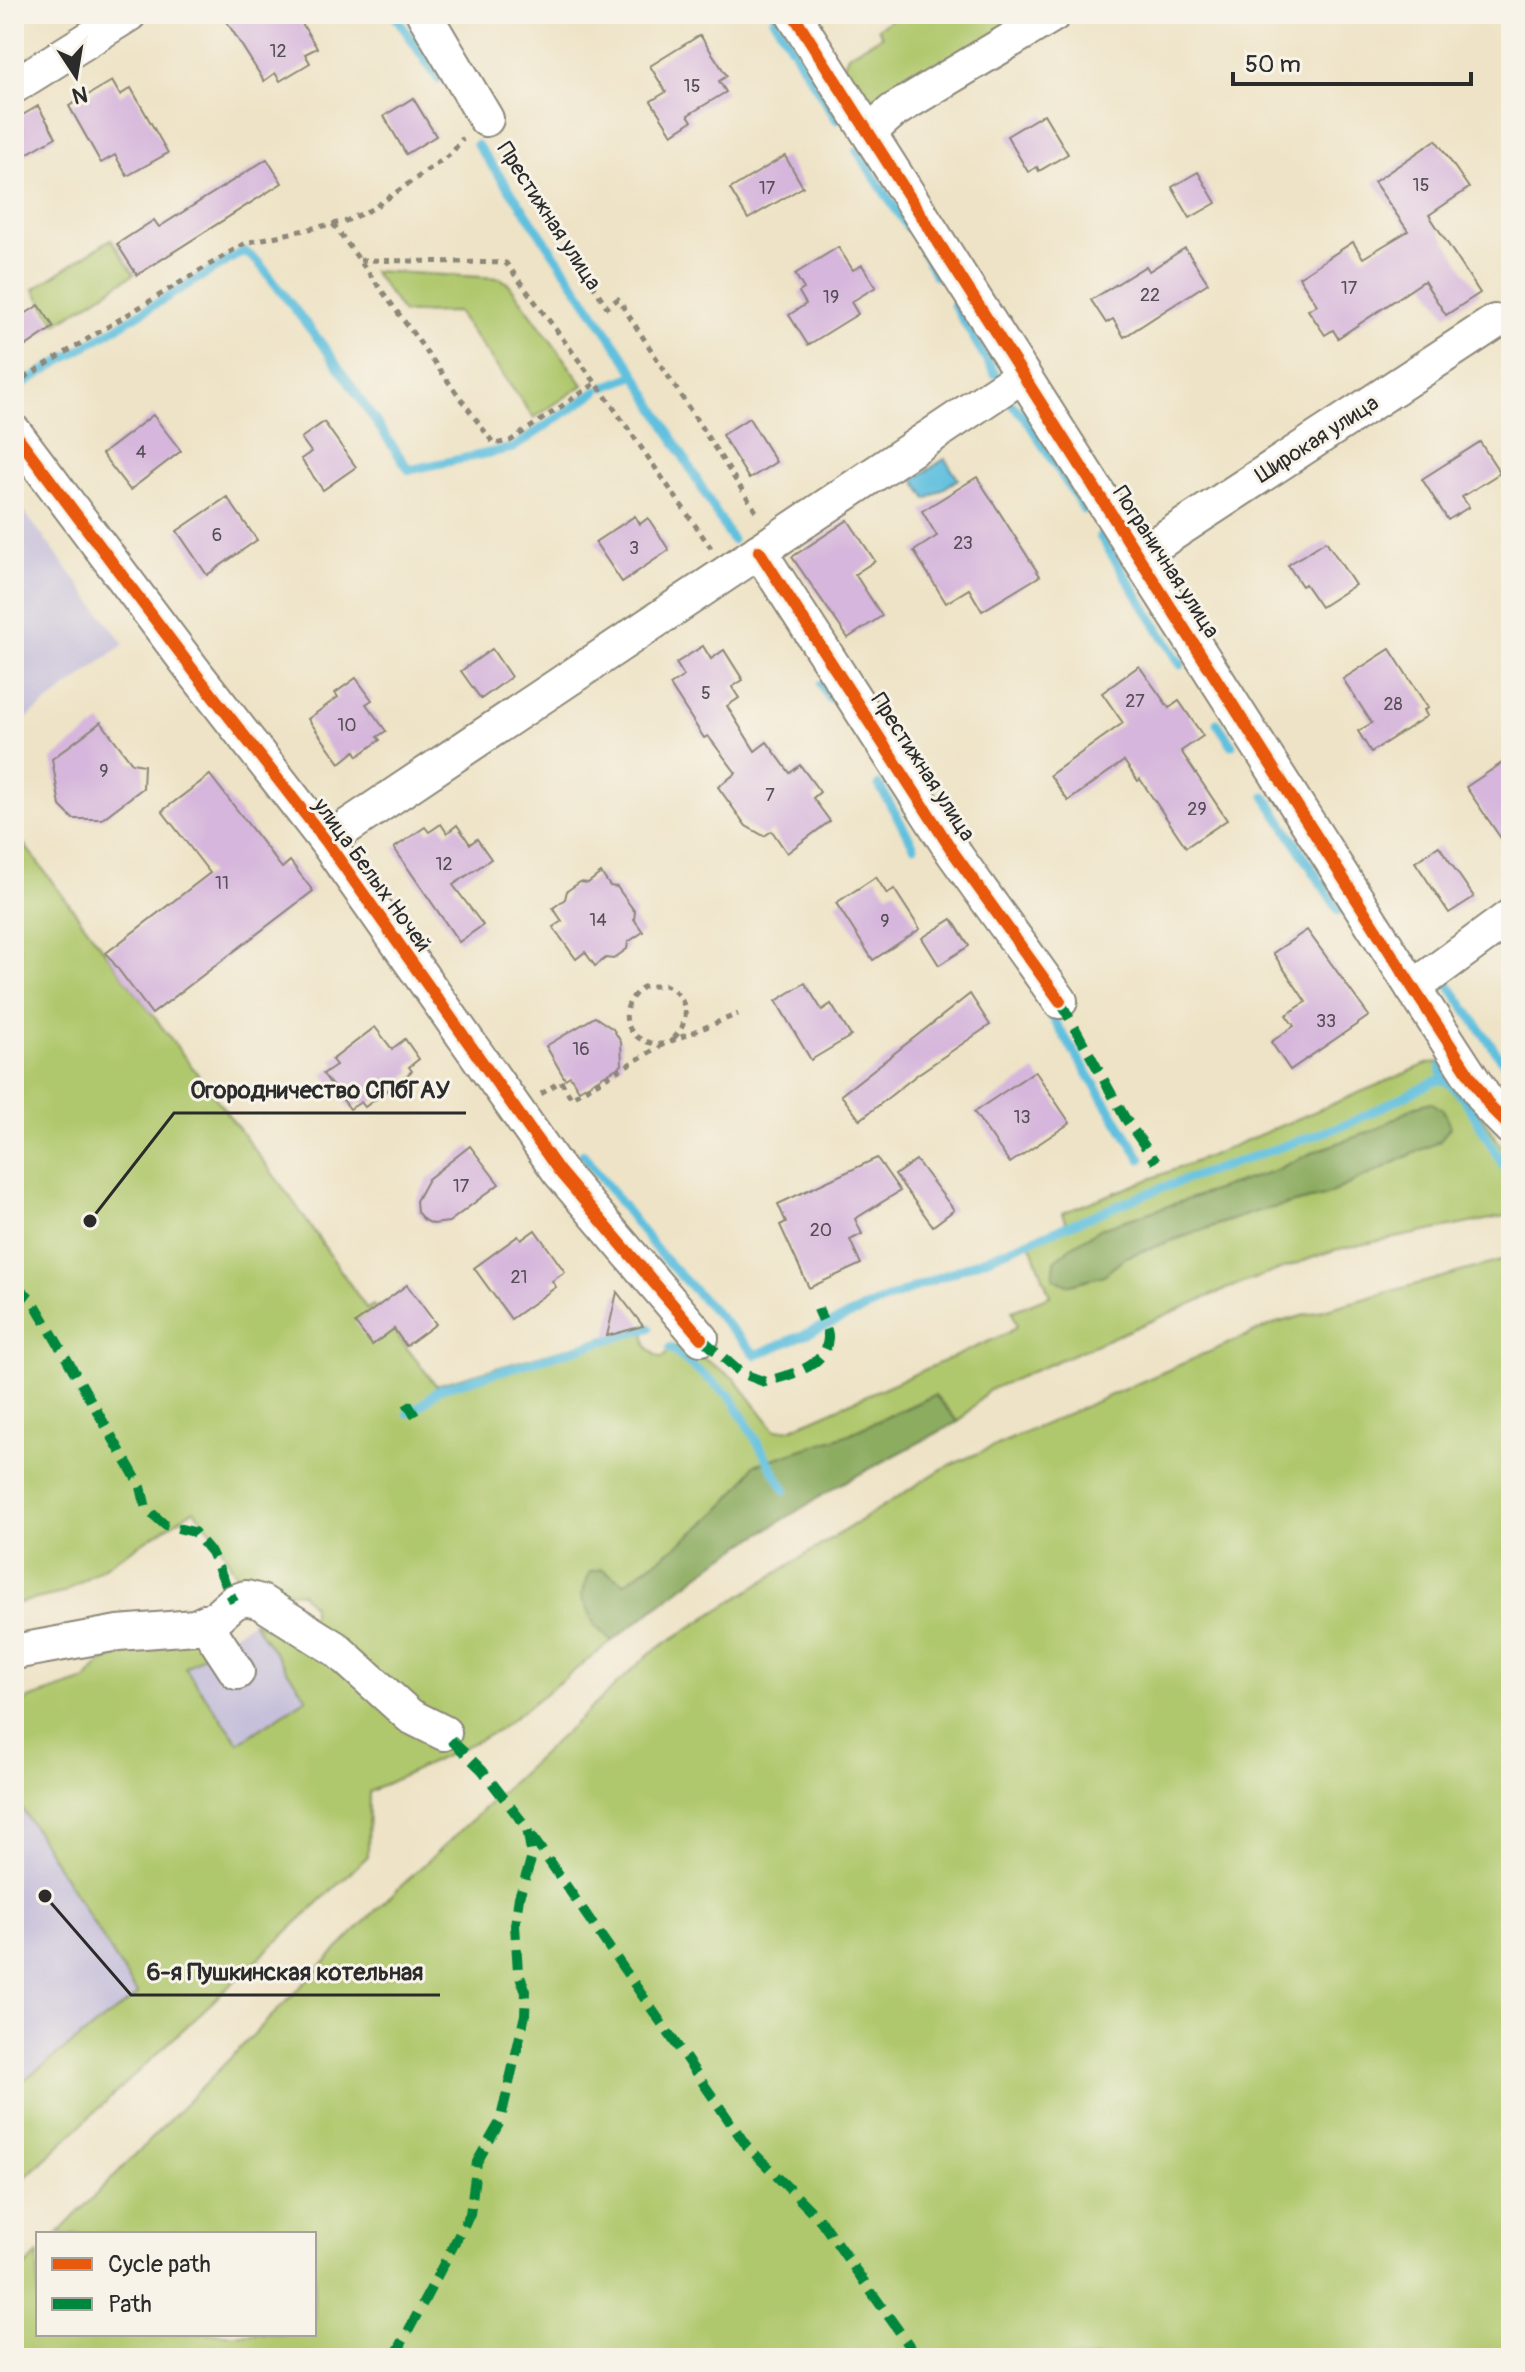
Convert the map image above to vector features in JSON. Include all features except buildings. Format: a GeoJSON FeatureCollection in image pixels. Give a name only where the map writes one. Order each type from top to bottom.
{"type":"FeatureCollection","features":[{"type":"Feature","properties":{"kind":"street"},"geometry":{"type":"LineString","coordinates":[[14,86],[129,14]]}},
{"type":"Feature","properties":{"kind":"street","name":"Престижная улица"},"geometry":{"type":"LineString","coordinates":[[424,14],[479,123]]}},
{"type":"Feature","properties":{"kind":"street","name":"Пограничная улица"},"geometry":{"type":"LineString","coordinates":[[793,14],[1413,988],[1491,1108],[1511,1128]]}},
{"type":"Feature","properties":{"kind":"street"},"geometry":{"type":"LineString","coordinates":[[869,132],[893,111],[1054,14]]}},
{"type":"Feature","properties":{"kind":"street","name":"Широкая улица"},"geometry":{"type":"LineString","coordinates":[[1138,556],[1495,322]]}},
{"type":"Feature","properties":{"kind":"street"},"geometry":{"type":"LineString","coordinates":[[326,841],[1021,376]]}},
{"type":"Feature","properties":{"kind":"street","name":"улица Белых Ночей"},"geometry":{"type":"LineString","coordinates":[[14,432],[326,841],[559,1171],[701,1338]]}},
{"type":"Feature","properties":{"kind":"street","name":"Престижная улица"},"geometry":{"type":"LineString","coordinates":[[759,551],[953,852],[1060,1001]]}},
{"type":"Feature","properties":{"kind":"street"},"geometry":{"type":"LineString","coordinates":[[1413,988],[1511,916]]}},
{"type":"Feature","properties":{"kind":"street"},"geometry":{"type":"LineString","coordinates":[[14,1652],[118,1633],[195,1627],[234,1602],[246,1598],[261,1602],[336,1649],[410,1716],[444,1733]]}},
{"type":"Feature","properties":{"kind":"street"},"geometry":{"type":"LineString","coordinates":[[205,1623],[237,1672]]}},
{"type":"Feature","properties":{"kind":"path"},"geometry":{"type":"LineString","coordinates":[[14,384],[245,243],[333,224],[372,209],[451,154],[479,123]]}},
{"type":"Feature","properties":{"kind":"path"},"geometry":{"type":"LineString","coordinates":[[333,224],[494,444],[510,441],[596,383]]}},
{"type":"Feature","properties":{"kind":"path"},"geometry":{"type":"LineString","coordinates":[[360,260],[506,263],[596,383],[728,572]]}},
{"type":"Feature","properties":{"kind":"path"},"geometry":{"type":"LineString","coordinates":[[664,1044],[653,1045],[643,1041],[628,1026],[628,1003],[643,987],[665,985],[682,998],[686,1020],[674,1038]]}},
{"type":"Feature","properties":{"kind":"path"},"geometry":{"type":"LineString","coordinates":[[539,1095],[561,1081],[571,1098],[674,1038],[738,1014]]}},
{"type":"Feature","properties":{"kind":"shaded area"},"geometry":{"type":"Polygon","coordinates":[[[14,498],[124,644],[14,728],[14,498]]]}},
{"type":"Feature","properties":{"kind":"shaded area"},"geometry":{"type":"Polygon","coordinates":[[[252,1621],[307,1698],[238,1743],[185,1668],[252,1621]]]}},
{"type":"Feature","properties":{"kind":"shaded area"},"geometry":{"type":"Polygon","coordinates":[[[14,1796],[138,1995],[14,2087],[14,1796]]]}},
{"type":"Feature","properties":{"kind":"green space"},"geometry":{"type":"Polygon","coordinates":[[[900,14],[1040,14],[873,106],[864,102],[842,69],[848,55],[882,36],[878,28],[900,14]]]}},
{"type":"Feature","properties":{"kind":"green space"},"geometry":{"type":"Polygon","coordinates":[[[111,239],[134,274],[56,324],[34,289],[111,239]]]}},
{"type":"Feature","properties":{"kind":"green space"},"geometry":{"type":"Polygon","coordinates":[[[373,271],[500,278],[509,284],[583,385],[534,418],[457,312],[403,313],[373,271]]]}},
{"type":"Feature","properties":{"kind":"green space"},"geometry":{"type":"Polygon","coordinates":[[[14,831],[291,1198],[367,1309],[373,1305],[436,1385],[645,1326],[645,1342],[652,1352],[662,1358],[674,1346],[686,1347],[735,1379],[775,1430],[790,1429],[1008,1333],[1017,1326],[1012,1311],[1050,1296],[1029,1239],[1067,1225],[1062,1213],[1207,1157],[1427,1064],[1445,1061],[1511,1161],[1511,1215],[1334,1250],[1226,1289],[989,1390],[958,1422],[934,1395],[847,1435],[754,1465],[744,1482],[714,1515],[625,1583],[602,1569],[595,1626],[612,1641],[496,1732],[369,1792],[368,1856],[14,2188],[14,2087],[138,1995],[14,1796],[14,1717],[28,1699],[86,1680],[98,1665],[122,1652],[144,1644],[190,1638],[215,1647],[185,1668],[239,1743],[307,1698],[252,1621],[270,1629],[289,1629],[312,1616],[312,1605],[301,1593],[242,1586],[215,1535],[194,1510],[63,1593],[14,1604],[14,831]],[[1431,1102],[1414,1107],[1375,1130],[1316,1151],[1276,1170],[1102,1228],[1126,1257],[1255,1212],[1324,1196],[1440,1141],[1431,1102]]]}},
{"type":"Feature","properties":{"kind":"green space"},"geometry":{"type":"Polygon","coordinates":[[[1431,1102],[1444,1111],[1450,1127],[1440,1141],[1324,1196],[1255,1212],[1209,1227],[1126,1257],[1104,1275],[1067,1285],[1053,1278],[1055,1261],[1069,1248],[1102,1228],[1276,1170],[1316,1151],[1375,1130],[1414,1107],[1431,1102]]]}},
{"type":"Feature","properties":{"kind":"green space"},"geometry":{"type":"Polygon","coordinates":[[[1511,1258],[1511,2358],[14,2358],[14,2278],[36,2256],[36,2336],[316,2336],[316,2232],[59,2232],[383,1903],[650,1653],[942,1469],[1273,1324],[1511,1258]]]}},
{"type":"Feature","properties":{"kind":"green space"},"geometry":{"type":"Polygon","coordinates":[[[935,1395],[958,1422],[837,1486],[717,1561],[612,1641],[595,1626],[581,1596],[590,1572],[602,1569],[625,1583],[714,1515],[744,1482],[754,1465],[847,1435],[935,1395]]]}},
{"type":"Feature","properties":{"kind":"water"},"geometry":{"type":"Polygon","coordinates":[[[945,459],[958,479],[927,499],[914,479],[945,459]]]}},
{"type":"Feature","properties":{"kind":"waterway"},"geometry":{"type":"LineString","coordinates":[[394,14],[438,79]]}},
{"type":"Feature","properties":{"kind":"waterway"},"geometry":{"type":"LineString","coordinates":[[774,19],[837,120]]}},
{"type":"Feature","properties":{"kind":"waterway"},"geometry":{"type":"LineString","coordinates":[[477,145],[633,370],[732,540]]}},
{"type":"Feature","properties":{"kind":"waterway"},"geometry":{"type":"LineString","coordinates":[[857,151],[908,228]]}},
{"type":"Feature","properties":{"kind":"waterway"},"geometry":{"type":"LineString","coordinates":[[21,385],[244,251],[259,263],[328,352],[409,470],[513,448],[597,391]]}},
{"type":"Feature","properties":{"kind":"waterway"},"geometry":{"type":"LineString","coordinates":[[923,252],[936,276]]}},
{"type":"Feature","properties":{"kind":"waterway"},"geometry":{"type":"LineString","coordinates":[[954,305],[995,374]]}},
{"type":"Feature","properties":{"kind":"waterway"},"geometry":{"type":"LineString","coordinates":[[605,387],[636,375]]}},
{"type":"Feature","properties":{"kind":"waterway"},"geometry":{"type":"LineString","coordinates":[[1012,405],[1025,417],[1084,510]]}},
{"type":"Feature","properties":{"kind":"waterway"},"geometry":{"type":"LineString","coordinates":[[1100,536],[1181,665]]}},
{"type":"Feature","properties":{"kind":"waterway"},"geometry":{"type":"LineString","coordinates":[[821,684],[830,699]]}},
{"type":"Feature","properties":{"kind":"waterway"},"geometry":{"type":"LineString","coordinates":[[1217,723],[1232,745]]}},
{"type":"Feature","properties":{"kind":"waterway"},"geometry":{"type":"LineString","coordinates":[[879,785],[914,846]]}},
{"type":"Feature","properties":{"kind":"waterway"},"geometry":{"type":"LineString","coordinates":[[1265,796],[1339,911]]}},
{"type":"Feature","properties":{"kind":"waterway"},"geometry":{"type":"LineString","coordinates":[[1449,985],[1511,1073]]}},
{"type":"Feature","properties":{"kind":"waterway"},"geometry":{"type":"LineString","coordinates":[[1046,1007],[1141,1159]]}},
{"type":"Feature","properties":{"kind":"waterway"},"geometry":{"type":"LineString","coordinates":[[1441,1067],[1444,1080],[1462,1097],[1511,1176]]}},
{"type":"Feature","properties":{"kind":"waterway"},"geometry":{"type":"LineString","coordinates":[[583,1154],[659,1253],[756,1355],[1156,1190],[1350,1123],[1435,1081],[1444,1080]]}},
{"type":"Feature","properties":{"kind":"waterway"},"geometry":{"type":"LineString","coordinates":[[408,1413],[439,1389],[649,1328]]}},
{"type":"Feature","properties":{"kind":"waterway"},"geometry":{"type":"LineString","coordinates":[[670,1348],[731,1397],[785,1490]]}},
{"type":"Feature","properties":{"kind":"marked path"},"geometry":{"type":"LineString","coordinates":[[1060,1001],[1125,1118],[1156,1162]]}},
{"type":"Feature","properties":{"kind":"marked path"},"geometry":{"type":"LineString","coordinates":[[14,1285],[32,1299],[141,1487],[146,1508],[165,1525],[194,1532],[211,1552],[234,1602]]}},
{"type":"Feature","properties":{"kind":"marked path"},"geometry":{"type":"LineString","coordinates":[[701,1338],[741,1373],[765,1382],[804,1369],[821,1357],[828,1335],[818,1309]]}},
{"type":"Feature","properties":{"kind":"marked path"},"geometry":{"type":"LineString","coordinates":[[407,1403],[415,1416]]}},
{"type":"Feature","properties":{"kind":"marked path"},"geometry":{"type":"LineString","coordinates":[[394,2358],[470,2214],[477,2162],[500,2122],[525,2015],[526,1991],[518,1972],[515,1925],[519,1897],[532,1857],[527,1828],[482,1770],[444,1733]]}},
{"type":"Feature","properties":{"kind":"marked path"},"geometry":{"type":"LineString","coordinates":[[531,1835],[746,2145],[821,2221],[918,2358]]}},
{"type":"Feature","properties":{"kind":"cycle path"},"geometry":{"type":"LineString","coordinates":[[793,14],[1413,988],[1491,1108],[1511,1128]]}},
{"type":"Feature","properties":{"kind":"cycle path"},"geometry":{"type":"LineString","coordinates":[[14,432],[326,841],[559,1171],[701,1338]]}},
{"type":"Feature","properties":{"kind":"cycle path"},"geometry":{"type":"LineString","coordinates":[[759,551],[953,852],[1060,1001]]}},
{"type":"Feature","properties":{"kind":"place","name":"Огородничество СПбГАУ"},"geometry":{"type":"Point","coordinates":[90,1221]}},
{"type":"Feature","properties":{"kind":"place","name":"6-я Пушкинская котельная"},"geometry":{"type":"Point","coordinates":[45,1896]}}]}
